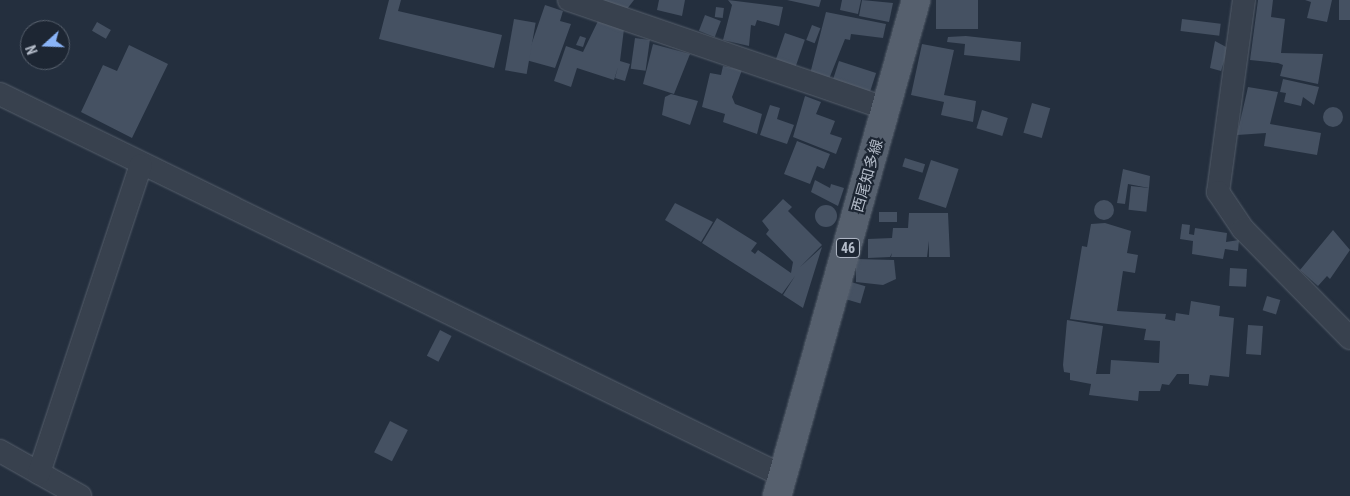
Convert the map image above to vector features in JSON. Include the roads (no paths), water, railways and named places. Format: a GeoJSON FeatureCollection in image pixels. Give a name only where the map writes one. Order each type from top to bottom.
{"type":"FeatureCollection","features":[{"type":"Feature","properties":{"kind":"main road","name":"西尾知多線"},"geometry":{"type":"LineString","coordinates":[[780,486],[888,109],[916,0]]}},
{"type":"Feature","properties":{"kind":"street"},"geometry":{"type":"LineString","coordinates":[[569,0],[888,109]]}},
{"type":"Feature","properties":{"kind":"street"},"geometry":{"type":"LineString","coordinates":[[1244,0],[1218,192],[1243,229],[1350,338]]}},
{"type":"Feature","properties":{"kind":"street"},"geometry":{"type":"LineString","coordinates":[[0,94],[780,486]]}},
{"type":"Feature","properties":{"kind":"street"},"geometry":{"type":"LineString","coordinates":[[39,473],[141,165]]}},
{"type":"Feature","properties":{"kind":"street"},"geometry":{"type":"LineString","coordinates":[[0,451],[80,496]]}}]}
